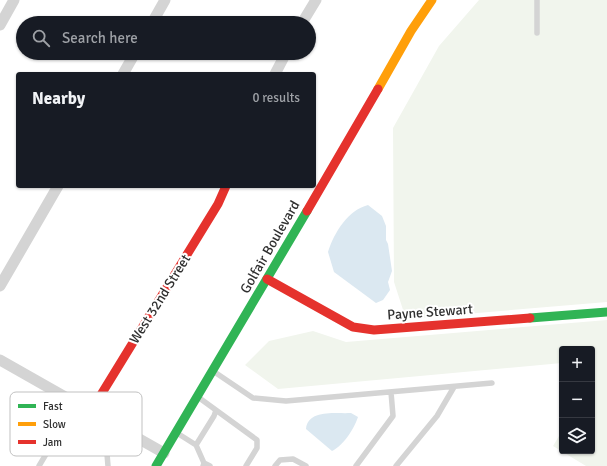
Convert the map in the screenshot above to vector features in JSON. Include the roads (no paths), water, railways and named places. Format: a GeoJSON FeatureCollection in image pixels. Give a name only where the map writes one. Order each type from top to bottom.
{"type":"FeatureCollection","features":[{"type":"Feature","properties":{"kind":"street"},"geometry":{"type":"LineString","coordinates":[[0,24],[14,0]]}},
{"type":"Feature","properties":{"kind":"street"},"geometry":{"type":"LineString","coordinates":[[156,16],[165,0]]}},
{"type":"Feature","properties":{"kind":"street"},"geometry":{"type":"LineString","coordinates":[[306,16],[316,0]]}},
{"type":"Feature","properties":{"kind":"street","name":"Golfair Boulevard"},"geometry":{"type":"LineString","coordinates":[[156,466],[198,397],[411,31],[432,0]]}},
{"type":"Feature","properties":{"kind":"street"},"geometry":{"type":"LineString","coordinates":[[123,72],[131,60]]}},
{"type":"Feature","properties":{"kind":"street"},"geometry":{"type":"LineString","coordinates":[[276,72],[282,60]]}},
{"type":"Feature","properties":{"kind":"street"},"geometry":{"type":"LineString","coordinates":[[0,286],[57,188]]}},
{"type":"Feature","properties":{"kind":"street","name":"West 32nd Street"},"geometry":{"type":"LineString","coordinates":[[103,392],[218,204],[225,188]]}},
{"type":"Feature","properties":{"kind":"street","name":"Payne Stewart"},"geometry":{"type":"LineString","coordinates":[[267,279],[353,327],[374,330],[607,312]]}},
{"type":"Feature","properties":{"kind":"street"},"geometry":{"type":"LineString","coordinates":[[0,360],[57,392]]}},
{"type":"Feature","properties":{"kind":"street"},"geometry":{"type":"LineString","coordinates":[[142,440],[164,453]]}},
{"type":"Feature","properties":{"kind":"lane"},"geometry":{"type":"LineString","coordinates":[[537,0],[537,33]]}},
{"type":"Feature","properties":{"kind":"lane"},"geometry":{"type":"LineString","coordinates":[[213,371],[253,398],[286,401],[492,383]]}},
{"type":"Feature","properties":{"kind":"lane"},"geometry":{"type":"LineString","coordinates":[[396,466],[437,416],[454,387]]}},
{"type":"Feature","properties":{"kind":"lane"},"geometry":{"type":"LineString","coordinates":[[356,466],[393,416],[391,392]]}},
{"type":"Feature","properties":{"kind":"lane"},"geometry":{"type":"LineString","coordinates":[[198,397],[257,440],[256,448],[246,466]]}},
{"type":"Feature","properties":{"kind":"lane"},"geometry":{"type":"LineString","coordinates":[[196,445],[214,416],[216,410]]}},
{"type":"Feature","properties":{"kind":"lane"},"geometry":{"type":"LineString","coordinates":[[176,433],[196,445],[206,465]]}},
{"type":"Feature","properties":{"kind":"lane"},"geometry":{"type":"LineString","coordinates":[[39,466],[45,456]]}},
{"type":"Feature","properties":{"kind":"lane"},"geometry":{"type":"LineString","coordinates":[[107,456],[108,466]]}},
{"type":"Feature","properties":{"kind":"lane"},"geometry":{"type":"LineString","coordinates":[[275,466],[280,460],[293,459],[306,466]]}}]}
